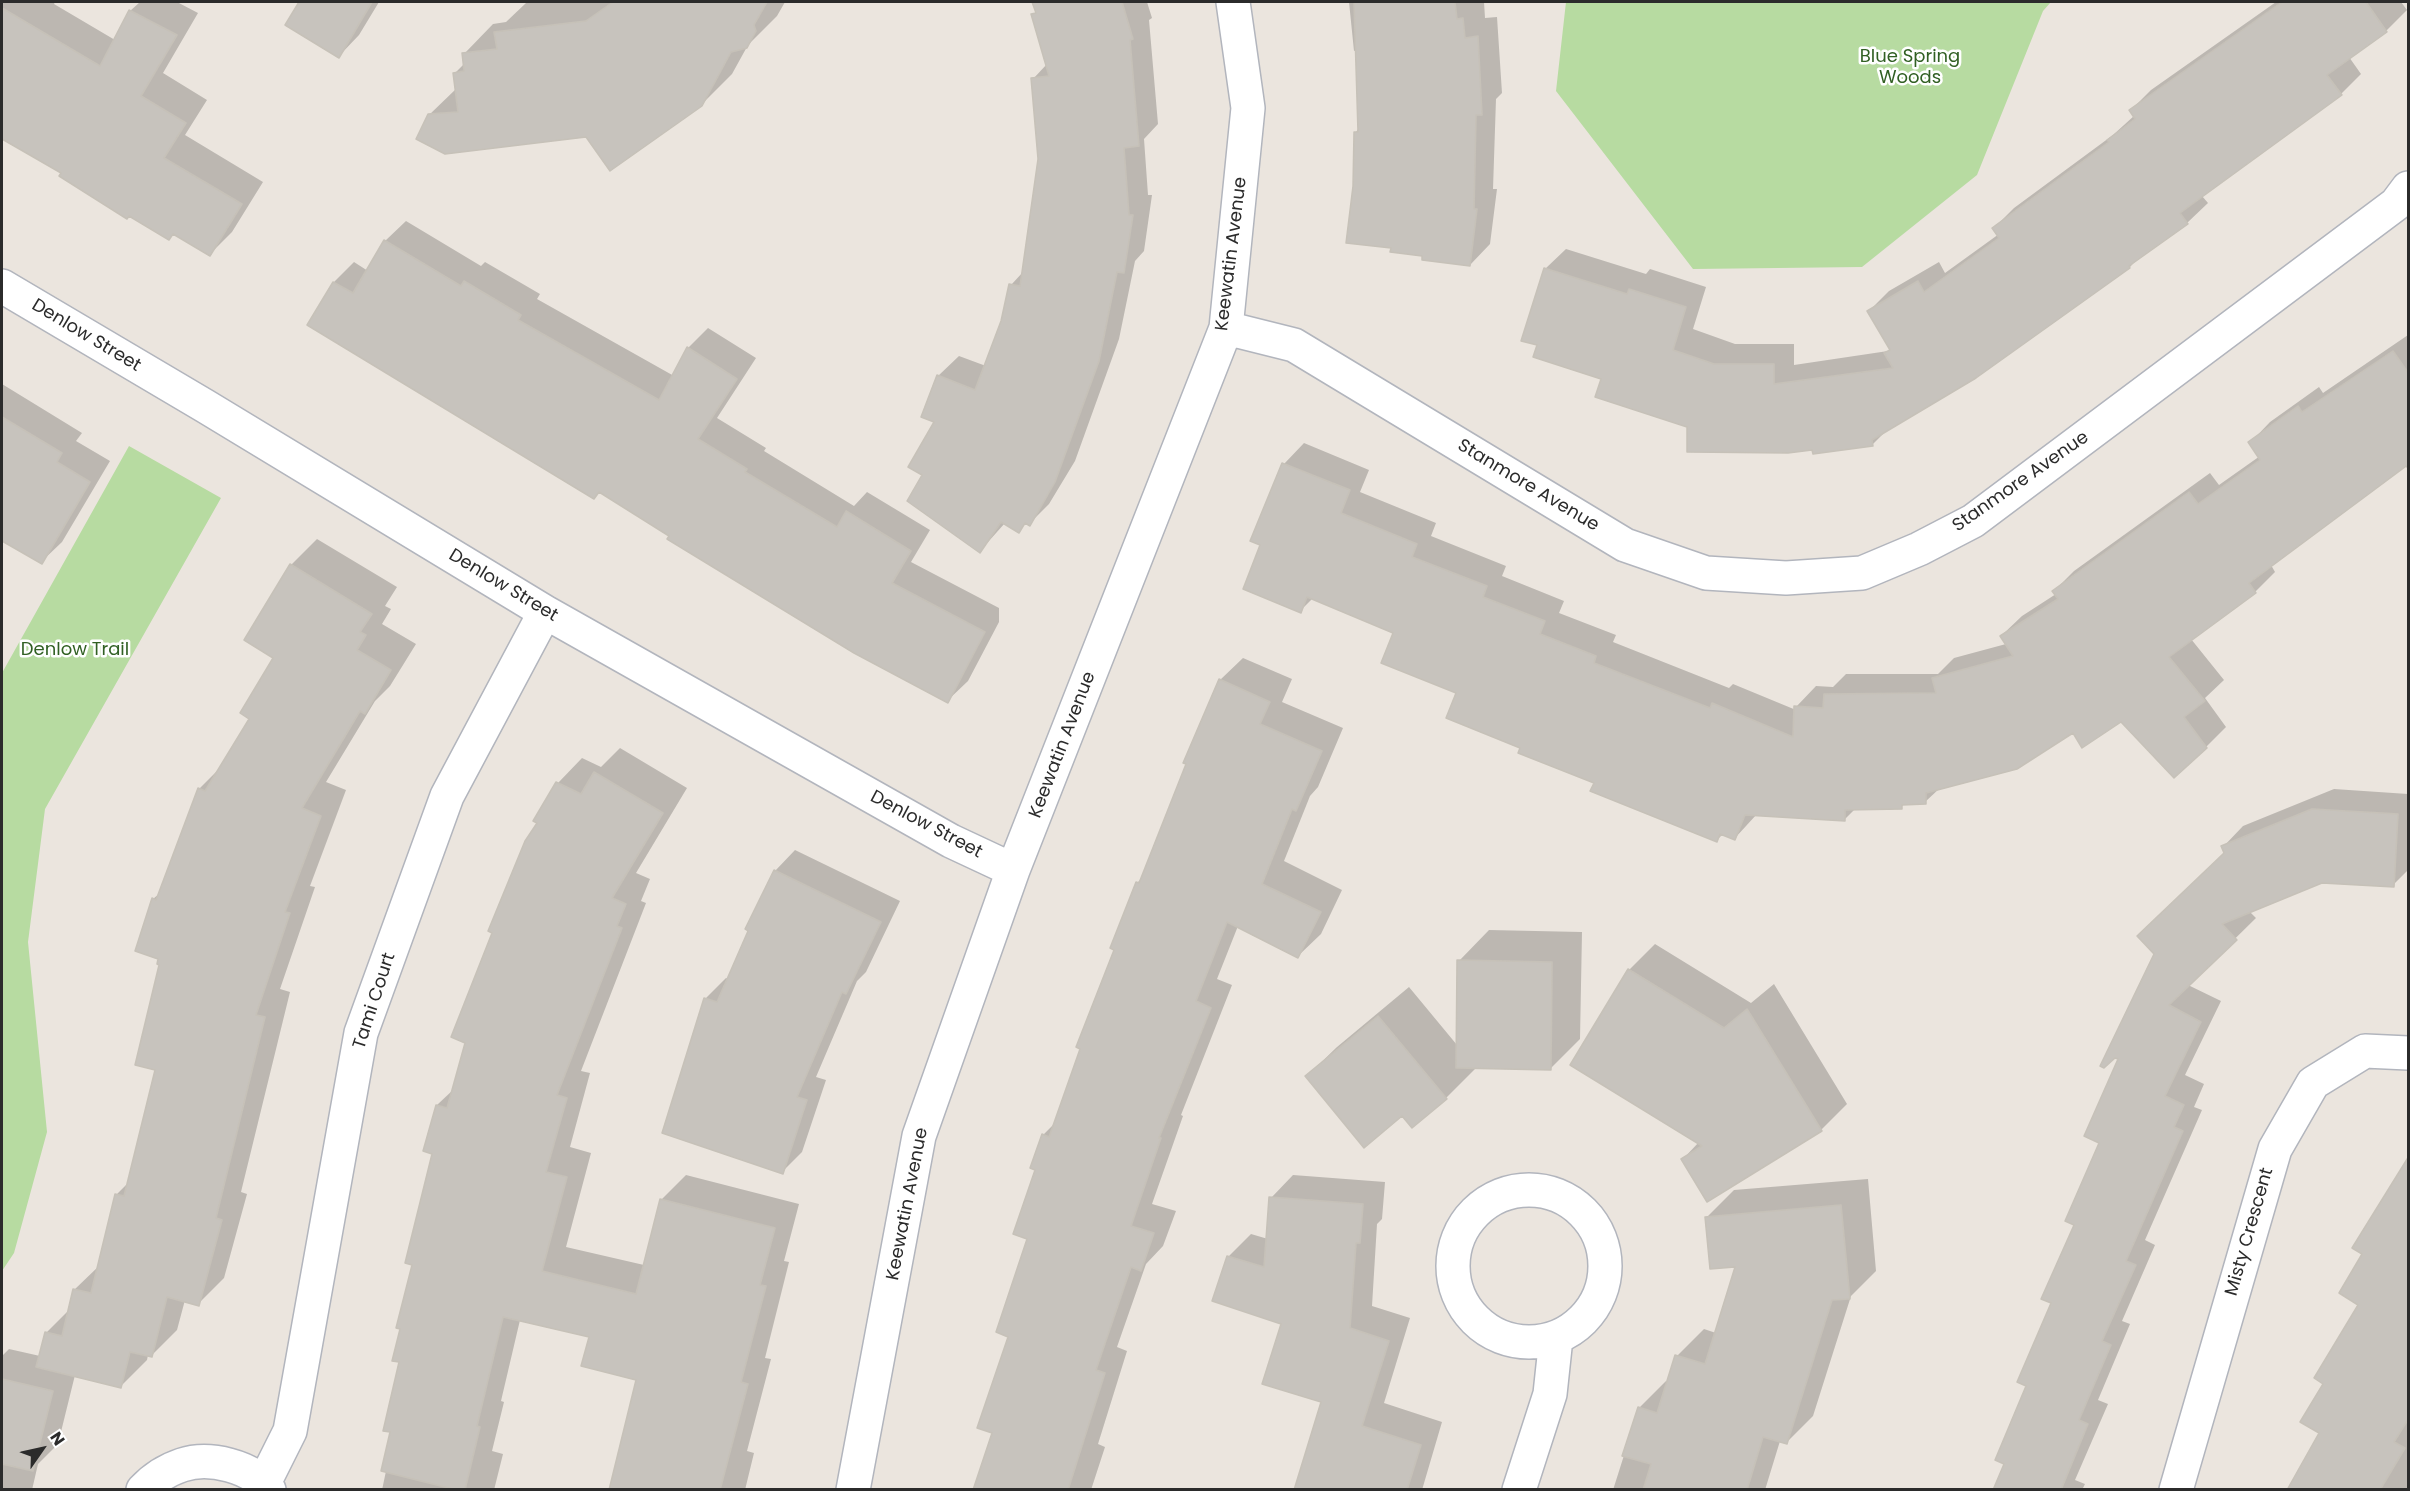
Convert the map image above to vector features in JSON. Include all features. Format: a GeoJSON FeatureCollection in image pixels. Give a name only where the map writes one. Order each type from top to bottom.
{"type":"FeatureCollection","features":[{"type":"Feature","properties":{"kind":"street","name":"Keewatin Avenue"},"geometry":{"type":"LineString","coordinates":[[853,1490],[919,1136],[1013,870],[1226,328],[1248,108],[1233,2]]}},
{"type":"Feature","properties":{"kind":"street","name":"Stanmore Avenue"},"geometry":{"type":"LineString","coordinates":[[1226,328],[1294,345],[1625,545],[1706,573],[1786,578],[1862,573],[1919,549],[1973,521],[2396,204],[2409,188]]}},
{"type":"Feature","properties":{"kind":"street","name":"Denlow Street"},"geometry":{"type":"LineString","coordinates":[[2,285],[545,612],[951,841],[1013,870]]}},
{"type":"Feature","properties":{"kind":"street","name":"Tami Court"},"geometry":{"type":"LineString","coordinates":[[143,1490],[156,1477],[184,1464],[207,1462],[237,1467],[266,1486],[290,1431],[361,1033],[447,796],[545,612]]}},
{"type":"Feature","properties":{"kind":"street","name":"Misty Crescent"},"geometry":{"type":"LineString","coordinates":[[2175,1490],[2275,1149],[2313,1083],[2364,1052],[2409,1053]]}},
{"type":"Feature","properties":{"kind":"street"},"geometry":{"type":"LineString","coordinates":[[1515,1190],[1541,1190],[1575,1205],[1594,1224],[1604,1248],[1605,1275],[1598,1300],[1579,1324],[1556,1338],[1538,1342],[1511,1341],[1487,1330],[1464,1308],[1454,1283],[1452,1257],[1457,1239],[1470,1216],[1483,1204],[1515,1190]]}},
{"type":"Feature","properties":{"kind":"street"},"geometry":{"type":"LineString","coordinates":[[1519,1490],[1550,1394],[1556,1338]]}},
{"type":"Feature","properties":{"kind":"green space","name":"Blue Spring Woods"},"geometry":{"type":"Polygon","coordinates":[[[1566,2],[2051,2],[2043,11],[1977,175],[1862,267],[1693,269],[1556,91],[1566,2]]]}},
{"type":"Feature","properties":{"kind":"green space","name":"Denlow Trail"},"geometry":{"type":"Polygon","coordinates":[[[129,446],[221,498],[45,809],[28,942],[47,1132],[14,1253],[2,1271],[2,673],[129,446]]]}},
{"type":"Feature","properties":{"kind":"building"},"geometry":{"type":"Polygon","coordinates":[[[299,2],[372,2],[339,58],[285,25],[299,2]]]}},
{"type":"Feature","properties":{"kind":"building"},"geometry":{"type":"Polygon","coordinates":[[[613,2],[767,2],[754,25],[756,31],[747,48],[731,52],[702,106],[610,171],[586,137],[445,154],[416,139],[428,114],[458,112],[453,73],[464,71],[462,53],[497,49],[494,32],[586,21],[613,2]]]}},
{"type":"Feature","properties":{"kind":"building"},"geometry":{"type":"Polygon","coordinates":[[[1032,2],[1122,2],[1133,39],[1130,40],[1139,146],[1124,148],[1129,215],[1133,215],[1124,273],[1117,272],[1099,361],[1055,482],[1030,526],[1025,523],[1019,533],[1001,522],[980,553],[907,501],[922,475],[908,467],[934,422],[921,417],[937,375],[975,390],[1001,321],[1009,284],[1020,286],[1038,159],[1031,78],[1049,76],[1031,14],[1036,13],[1032,2]]]}},
{"type":"Feature","properties":{"kind":"building"},"geometry":{"type":"Polygon","coordinates":[[[1354,2],[1455,2],[1457,19],[1463,18],[1465,38],[1478,36],[1482,115],[1476,115],[1474,209],[1477,209],[1470,266],[1422,260],[1422,256],[1390,252],[1391,248],[1346,243],[1353,186],[1354,132],[1358,132],[1354,2]]]}},
{"type":"Feature","properties":{"kind":"building"},"geometry":{"type":"Polygon","coordinates":[[[2282,2],[2366,2],[2387,32],[2327,75],[2342,95],[2180,213],[2188,224],[1976,378],[1872,440],[1873,446],[1813,454],[1812,450],[1788,453],[1687,452],[1687,427],[1595,397],[1601,379],[1533,357],[1537,345],[1521,341],[1544,268],[1627,294],[1629,289],[1686,307],[1673,350],[1714,364],[1774,364],[1774,384],[1893,368],[1884,353],[1890,350],[1867,311],[1918,281],[1924,292],[1999,238],[1992,228],[2109,142],[2107,140],[2135,119],[2129,110],[2282,2]]]}},
{"type":"Feature","properties":{"kind":"building"},"geometry":{"type":"Polygon","coordinates":[[[2,8],[100,66],[129,10],[177,35],[141,96],[186,123],[164,158],[242,204],[210,256],[173,234],[169,240],[129,216],[127,219],[59,176],[61,173],[2,139],[2,8]]]}},
{"type":"Feature","properties":{"kind":"building"},"geometry":{"type":"Polygon","coordinates":[[[384,240],[461,286],[464,281],[521,315],[518,320],[659,400],[687,347],[737,379],[698,439],[747,469],[745,472],[837,527],[846,511],[911,551],[892,583],[985,632],[948,703],[854,653],[667,539],[669,536],[599,492],[594,499],[307,325],[333,282],[353,293],[384,240]]]}},
{"type":"Feature","properties":{"kind":"building"},"geometry":{"type":"Polygon","coordinates":[[[2393,351],[2409,374],[2409,464],[2249,583],[2256,593],[2169,657],[2205,701],[2184,717],[2207,748],[2174,778],[2121,722],[2082,748],[2073,733],[2017,769],[1926,793],[1926,804],[1902,805],[1902,809],[1845,810],[1845,821],[1745,815],[1735,840],[1720,834],[1717,842],[1590,791],[1594,783],[1518,753],[1520,748],[1446,718],[1456,693],[1381,663],[1393,633],[1307,597],[1301,613],[1243,589],[1260,545],[1250,541],[1282,463],[1350,490],[1341,513],[1417,544],[1412,557],[1487,586],[1483,597],[1545,621],[1540,634],[1596,656],[1594,663],[1710,708],[1712,703],[1793,737],[1794,706],[1823,708],[1824,694],[1936,693],[1932,678],[2013,656],[2000,636],[2058,599],[2052,591],[2189,492],[2198,504],[2260,460],[2248,442],[2298,406],[2302,412],[2393,351]]]}},
{"type":"Feature","properties":{"kind":"building"},"geometry":{"type":"Polygon","coordinates":[[[2,417],[62,453],[57,462],[90,482],[42,564],[2,541],[2,417]]]}},
{"type":"Feature","properties":{"kind":"building"},"geometry":{"type":"Polygon","coordinates":[[[290,564],[372,614],[360,632],[366,635],[357,650],[391,670],[365,714],[360,711],[302,808],[321,816],[285,912],[290,913],[256,1015],[265,1017],[216,1218],[222,1220],[199,1306],[167,1297],[152,1357],[130,1352],[121,1388],[36,1367],[45,1332],[62,1336],[73,1289],[91,1293],[115,1194],[124,1196],[155,1070],[135,1065],[159,965],[157,964],[158,959],[135,951],[152,898],[156,900],[198,788],[205,791],[249,719],[240,713],[273,658],[244,640],[290,564]]]}},
{"type":"Feature","properties":{"kind":"building"},"geometry":{"type":"Polygon","coordinates":[[[1219,679],[1270,702],[1260,724],[1322,751],[1296,811],[1292,809],[1262,884],[1321,912],[1298,958],[1227,922],[1196,1001],[1211,1008],[1159,1138],[1161,1138],[1131,1226],[1154,1233],[1141,1271],[1131,1267],[1096,1370],[1105,1373],[1068,1490],[973,1490],[992,1433],[977,1428],[1008,1337],[996,1332],[1027,1239],[1013,1234],[1035,1170],[1030,1168],[1042,1134],[1049,1137],[1080,1049],[1076,1047],[1114,950],[1110,948],[1136,882],[1139,883],[1186,764],[1183,763],[1219,679]]]}},
{"type":"Feature","properties":{"kind":"building"},"geometry":{"type":"Polygon","coordinates":[[[594,772],[663,813],[612,898],[626,904],[617,926],[622,928],[557,1095],[567,1098],[546,1172],[567,1177],[542,1271],[636,1294],[660,1199],[775,1228],[760,1285],[766,1286],[741,1382],[748,1384],[720,1490],[609,1490],[636,1380],[581,1366],[589,1337],[503,1317],[477,1426],[480,1427],[465,1490],[457,1490],[381,1471],[390,1432],[383,1431],[399,1362],[392,1361],[400,1329],[396,1328],[412,1265],[405,1263],[432,1154],[423,1151],[436,1105],[447,1108],[465,1043],[451,1037],[492,933],[488,931],[525,841],[537,823],[533,821],[556,782],[581,794],[594,772]]]}},
{"type":"Feature","properties":{"kind":"building"},"geometry":{"type":"Polygon","coordinates":[[[2312,809],[2398,814],[2394,887],[2322,883],[2222,924],[2237,940],[2169,1005],[2201,1022],[2165,1096],[2184,1105],[2174,1127],[2183,1131],[2126,1261],[2136,1265],[2102,1341],[2111,1345],[2079,1420],[2088,1424],[2061,1490],[1993,1490],[2004,1464],[1995,1460],[2026,1386],[2017,1382],[2051,1303],[2041,1299],[2074,1225],[2065,1221],[2099,1143],[2084,1136],[2118,1059],[2115,1058],[2104,1068],[2100,1066],[2154,954],[2137,936],[2224,853],[2221,846],[2312,809]]]}},
{"type":"Feature","properties":{"kind":"building"},"geometry":{"type":"Polygon","coordinates":[[[774,870],[881,922],[846,994],[842,992],[797,1097],[807,1100],[783,1174],[662,1133],[704,998],[717,1002],[748,931],[745,929],[774,870]]]}},
{"type":"Feature","properties":{"kind":"building"},"geometry":{"type":"Polygon","coordinates":[[[1457,960],[1552,962],[1551,1070],[1456,1068],[1457,960]]]}},
{"type":"Feature","properties":{"kind":"building"},"geometry":{"type":"Polygon","coordinates":[[[1628,969],[1724,1028],[1747,1009],[1822,1131],[1707,1202],[1681,1159],[1702,1146],[1570,1065],[1628,969]]]}},
{"type":"Feature","properties":{"kind":"building"},"geometry":{"type":"Polygon","coordinates":[[[1378,1016],[1447,1099],[1412,1128],[1402,1116],[1364,1148],[1305,1076],[1378,1016]]]}},
{"type":"Feature","properties":{"kind":"building"},"geometry":{"type":"Polygon","coordinates":[[[2409,1156],[2409,1418],[2394,1442],[2405,1448],[2380,1490],[2287,1490],[2319,1433],[2300,1422],[2323,1384],[2314,1378],[2358,1305],[2339,1293],[2362,1254],[2352,1248],[2409,1156]]]}},
{"type":"Feature","properties":{"kind":"building"},"geometry":{"type":"Polygon","coordinates":[[[1269,1197],[1363,1204],[1360,1243],[1356,1243],[1350,1328],[1389,1341],[1362,1426],[1421,1445],[1407,1490],[1294,1490],[1321,1402],[1262,1384],[1281,1324],[1212,1301],[1227,1256],[1264,1267],[1269,1197]]]}},
{"type":"Feature","properties":{"kind":"building"},"geometry":{"type":"Polygon","coordinates":[[[1841,1205],[1850,1299],[1832,1300],[1787,1444],[1763,1437],[1747,1490],[1643,1490],[1651,1464],[1622,1456],[1638,1407],[1657,1413],[1675,1355],[1705,1364],[1735,1267],[1710,1269],[1705,1217],[1841,1205]]]}},
{"type":"Feature","properties":{"kind":"building"},"geometry":{"type":"Polygon","coordinates":[[[2,1379],[53,1391],[33,1471],[2,1464],[2,1379]]]}}]}
